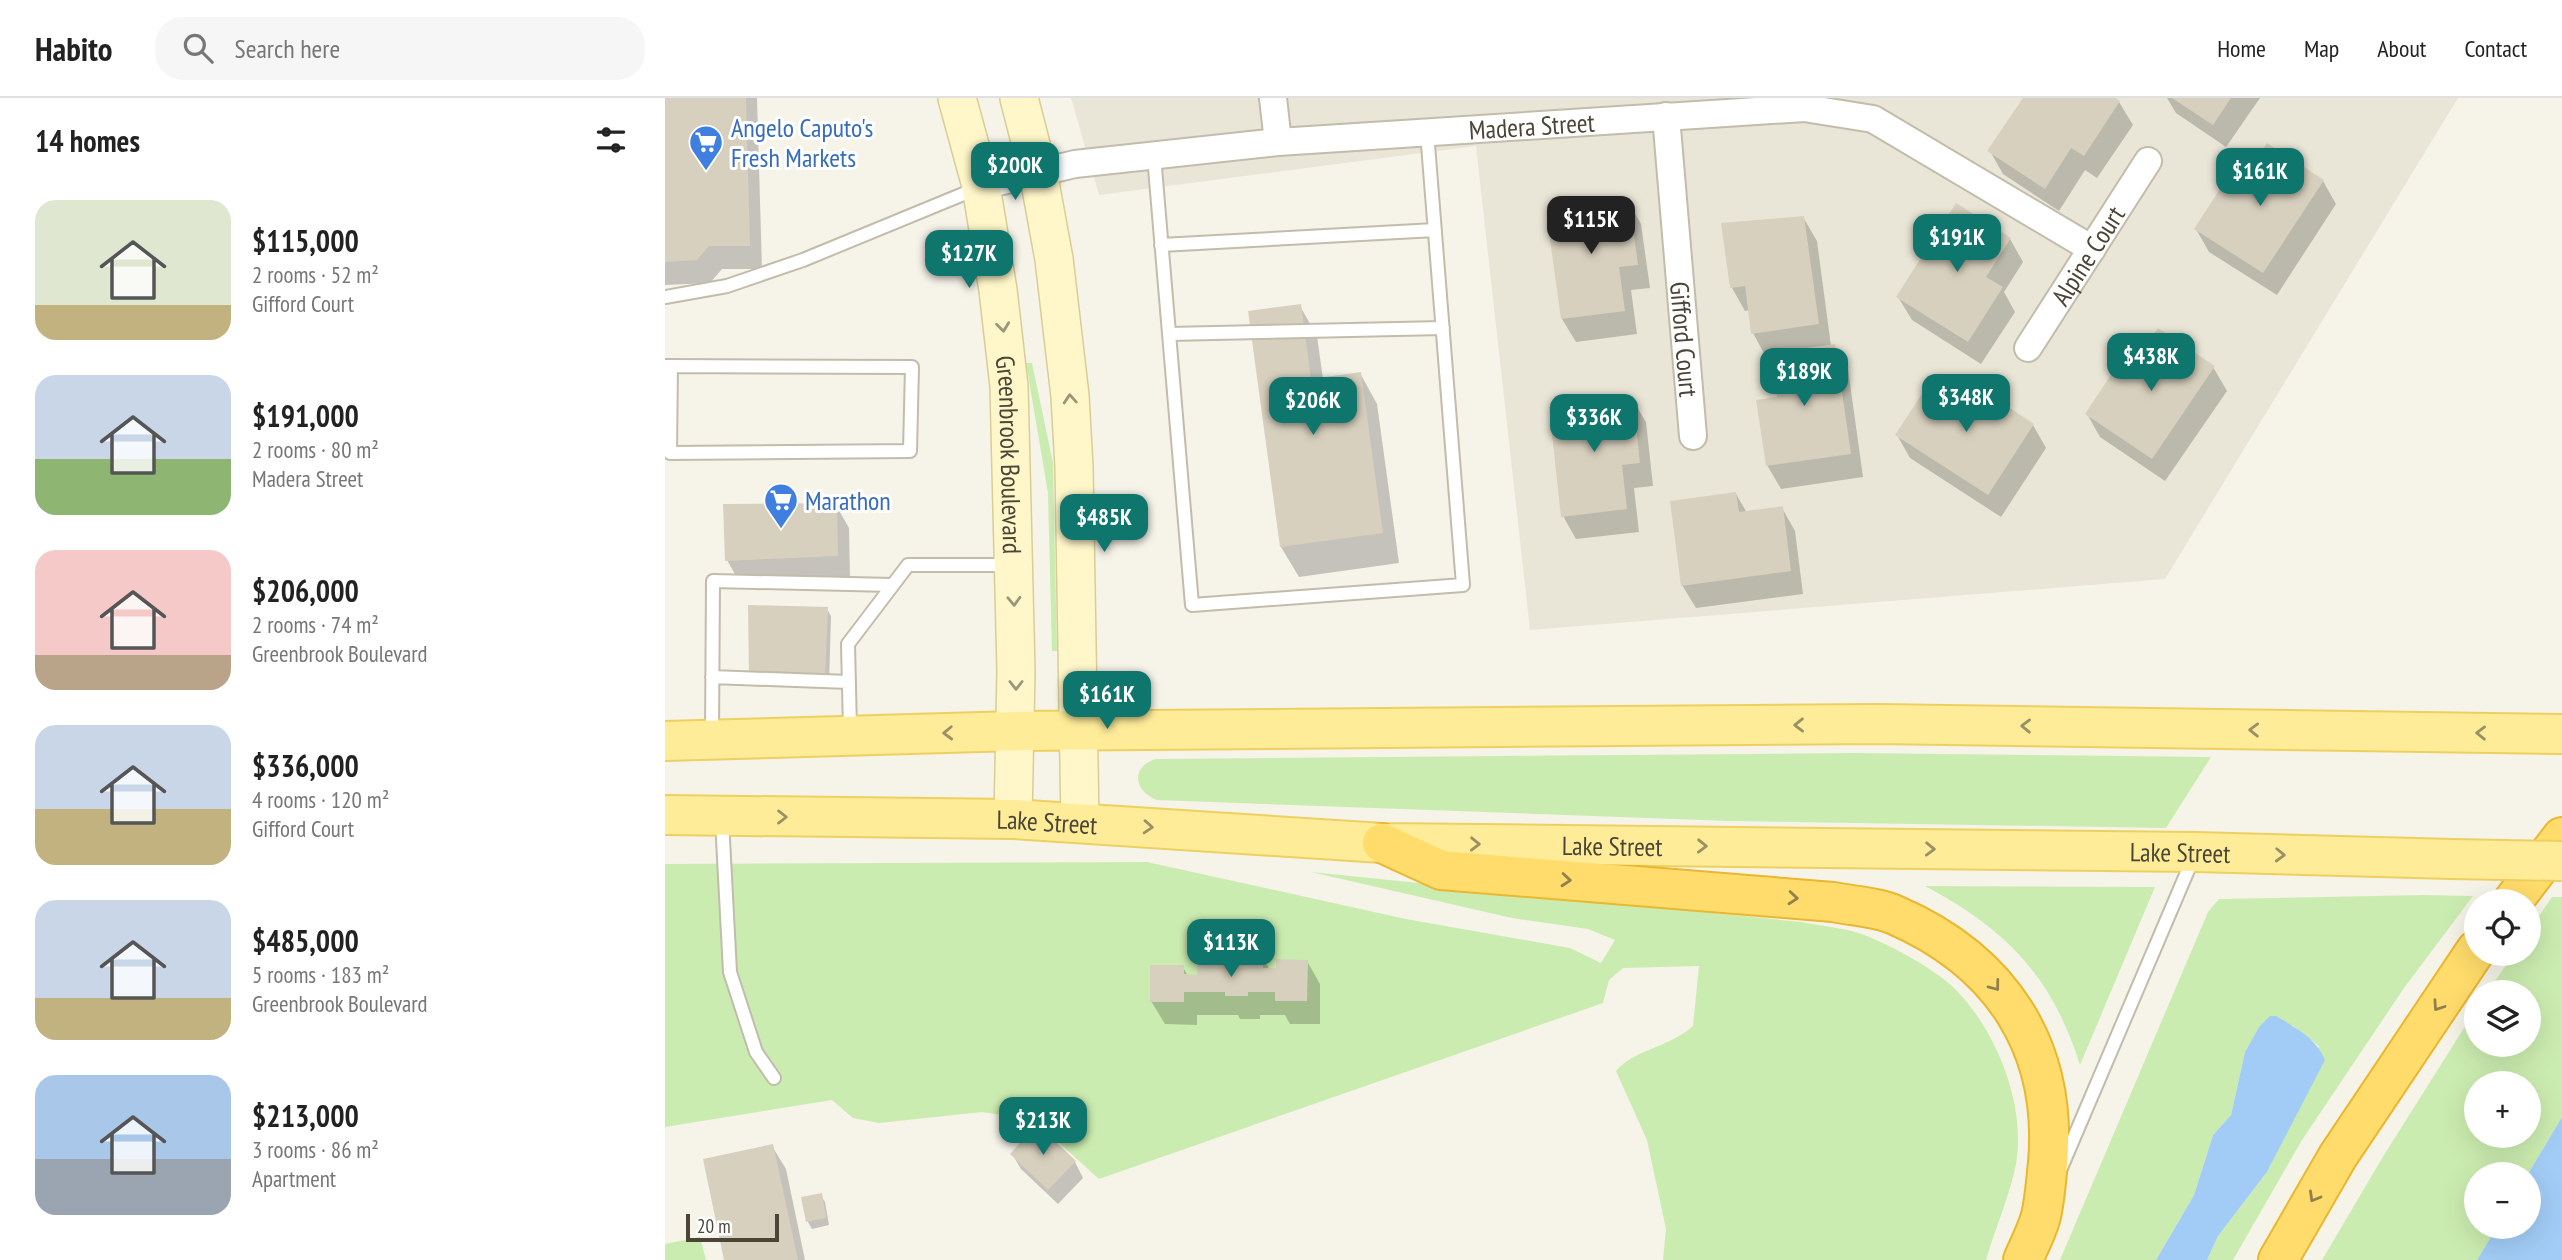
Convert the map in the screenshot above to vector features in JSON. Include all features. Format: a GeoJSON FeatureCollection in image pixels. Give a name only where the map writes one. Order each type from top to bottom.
{"type":"FeatureCollection","features":[{"type":"Feature","properties":{"kind":"highway"},"geometry":{"type":"LineString","coordinates":[[2522,889],[2562,837]]}},
{"type":"Feature","properties":{"kind":"highway"},"geometry":{"type":"LineString","coordinates":[[1382,843],[1441,870],[1833,902],[1892,914],[1940,937],[1987,975],[2017,1015],[2042,1069],[2051,1130],[2041,1216],[2023,1260]]}},
{"type":"Feature","properties":{"kind":"highway"},"geometry":{"type":"LineString","coordinates":[[2278,1260],[2338,1156],[2465,966]]}},
{"type":"Feature","properties":{"kind":"main road","name":"Greenbrook Boulevard"},"geometry":{"type":"LineString","coordinates":[[957,98],[981,186],[998,290],[1009,386],[1016,731],[1013,819]]}},
{"type":"Feature","properties":{"kind":"main road"},"geometry":{"type":"LineString","coordinates":[[1019,98],[1038,172],[1054,259],[1070,396],[1074,467],[1080,823]]}},
{"type":"Feature","properties":{"kind":"main road"},"geometry":{"type":"LineString","coordinates":[[665,741],[1016,731],[1877,724],[2556,734]]}},
{"type":"Feature","properties":{"kind":"main road","name":"Lake Street"},"geometry":{"type":"LineString","coordinates":[[665,815],[1013,819],[1382,843],[2195,852],[2562,861]]}},
{"type":"Feature","properties":{"kind":"street"},"geometry":{"type":"LineString","coordinates":[[1273,98],[1278,142]]}},
{"type":"Feature","properties":{"kind":"street","name":"Madera Street"},"geometry":{"type":"LineString","coordinates":[[981,186],[1075,164],[1278,142],[1666,116],[1748,105],[1804,108],[1873,120],[2092,249]]}},
{"type":"Feature","properties":{"kind":"street","name":"Gifford Court"},"geometry":{"type":"LineString","coordinates":[[1666,116],[1693,436]]}},
{"type":"Feature","properties":{"kind":"street","name":"Alpine Court"},"geometry":{"type":"LineString","coordinates":[[2028,348],[2148,161]]}},
{"type":"Feature","properties":{"kind":"lane"},"geometry":{"type":"LineString","coordinates":[[1154,156],[1192,605],[1463,584],[1427,132]]}},
{"type":"Feature","properties":{"kind":"lane"},"geometry":{"type":"LineString","coordinates":[[665,297],[727,286],[803,260],[981,186]]}},
{"type":"Feature","properties":{"kind":"lane"},"geometry":{"type":"LineString","coordinates":[[1161,245],[1435,230]]}},
{"type":"Feature","properties":{"kind":"lane"},"geometry":{"type":"LineString","coordinates":[[1169,334],[1443,328]]}},
{"type":"Feature","properties":{"kind":"lane"},"geometry":{"type":"LineString","coordinates":[[668,366],[912,367],[910,451],[670,453],[668,366]]}},
{"type":"Feature","properties":{"kind":"lane"},"geometry":{"type":"LineString","coordinates":[[850,737],[848,644],[908,565],[1013,565]]}},
{"type":"Feature","properties":{"kind":"lane"},"geometry":{"type":"LineString","coordinates":[[712,740],[713,581],[893,585]]}},
{"type":"Feature","properties":{"kind":"lane"},"geometry":{"type":"LineString","coordinates":[[712,677],[849,682]]}},
{"type":"Feature","properties":{"kind":"lane"},"geometry":{"type":"LineString","coordinates":[[722,817],[730,972],[756,1052],[774,1078]]}},
{"type":"Feature","properties":{"kind":"lane"},"geometry":{"type":"LineString","coordinates":[[2041,1216],[2195,852]]}},
{"type":"Feature","properties":{"kind":"shaded area"},"geometry":{"type":"Polygon","coordinates":[[[1071,98],[2458,98],[2165,579],[1530,630],[1476,146],[1099,195],[1071,98]]]}},
{"type":"Feature","properties":{"kind":"green space"},"geometry":{"type":"Polygon","coordinates":[[[1026,363],[1032,363],[1053,463],[1057,651],[1052,651],[1048,493],[1026,363]]]}},
{"type":"Feature","properties":{"kind":"green space"},"geometry":{"type":"Polygon","coordinates":[[[1853,753],[2211,757],[2166,828],[1729,821],[1157,800],[1143,791],[1138,779],[1142,768],[1156,759],[1853,753]]]}},
{"type":"Feature","properties":{"kind":"green space"},"geometry":{"type":"Polygon","coordinates":[[[1147,862],[1406,919],[1570,948],[1601,963],[1615,940],[1588,929],[1512,918],[1311,872],[1801,922],[1841,929],[1875,939],[1927,968],[1959,993],[1986,1029],[2006,1072],[2017,1119],[2016,1164],[1986,1260],[1663,1260],[1666,1229],[1647,1140],[1616,1071],[1632,1058],[1674,1039],[1693,1026],[1699,966],[1623,968],[1609,980],[1603,1003],[1099,1179],[1034,1120],[982,1112],[879,1123],[853,1118],[832,1100],[665,1127],[665,864],[1147,862]]]}},
{"type":"Feature","properties":{"kind":"green space"},"geometry":{"type":"Polygon","coordinates":[[[1925,886],[2155,887],[2080,1065],[2055,1006],[2022,958],[1979,920],[1925,886]]]}},
{"type":"Feature","properties":{"kind":"green space"},"geometry":{"type":"Polygon","coordinates":[[[2464,896],[2464,908],[2404,988],[2302,1140],[2233,1260],[2207,1260],[2218,1236],[2267,1172],[2290,1127],[2319,1046],[2292,1025],[2259,1027],[2245,1052],[2231,1115],[2213,1135],[2194,1195],[2156,1260],[2060,1260],[2208,912],[2219,899],[2464,896]]]}},
{"type":"Feature","properties":{"kind":"green space"},"geometry":{"type":"Polygon","coordinates":[[[2552,897],[2562,897],[2562,1117],[2535,1162],[2464,1162],[2464,1239],[2490,1239],[2477,1260],[2322,1260],[2464,1028],[2464,1057],[2541,1057],[2541,980],[2496,980],[2505,966],[2541,966],[2541,913],[2552,897]]]}},
{"type":"Feature","properties":{"kind":"green space"},"geometry":{"type":"Polygon","coordinates":[[[700,1237],[706,1260],[665,1260],[665,1244],[700,1237]]]}},
{"type":"Feature","properties":{"kind":"water"},"geometry":{"type":"Polygon","coordinates":[[[2270,1016],[2276,1016],[2305,1034],[2325,1060],[2267,1172],[2218,1236],[2207,1260],[2156,1260],[2194,1195],[2213,1135],[2231,1115],[2245,1052],[2259,1027],[2270,1016]]]}},
{"type":"Feature","properties":{"kind":"water"},"geometry":{"type":"Polygon","coordinates":[[[2562,1117],[2562,1260],[2477,1260],[2490,1239],[2541,1239],[2541,1162],[2535,1162],[2562,1117]]]}},
{"type":"Feature","properties":{"kind":"building","name":"Angelo Caputo's Fresh Markets"},"geometry":{"type":"Polygon","coordinates":[[[665,98],[746,98],[750,246],[709,246],[697,260],[665,262],[665,98]]]}},
{"type":"Feature","properties":{"kind":"building"},"geometry":{"type":"Polygon","coordinates":[[[2023,98],[2116,98],[2120,101],[2084,156],[2071,148],[2045,189],[1987,151],[2023,98]]]}},
{"type":"Feature","properties":{"kind":"building"},"geometry":{"type":"Polygon","coordinates":[[[2172,98],[2231,98],[2213,125],[2172,98]]]}},
{"type":"Feature","properties":{"kind":"building"},"geometry":{"type":"Polygon","coordinates":[[[2267,143],[2324,180],[2263,273],[2194,229],[2229,175],[2241,182],[2267,143]]]}},
{"type":"Feature","properties":{"kind":"building"},"geometry":{"type":"Polygon","coordinates":[[[1629,199],[1638,265],[1619,267],[1625,311],[1561,319],[1546,211],[1629,199]]]}},
{"type":"Feature","properties":{"kind":"building"},"geometry":{"type":"Polygon","coordinates":[[[1956,203],[2011,238],[1986,277],[2003,287],[1968,342],[1896,297],[1956,203]]]}},
{"type":"Feature","properties":{"kind":"building"},"geometry":{"type":"Polygon","coordinates":[[[1804,216],[1819,324],[1751,334],[1745,286],[1730,288],[1721,223],[1804,216]]]}},
{"type":"Feature","properties":{"kind":"building"},"geometry":{"type":"Polygon","coordinates":[[[1301,304],[1311,379],[1361,372],[1383,533],[1280,547],[1248,311],[1301,304]]]}},
{"type":"Feature","properties":{"kind":"building"},"geometry":{"type":"Polygon","coordinates":[[[2158,328],[2215,366],[2152,459],[2085,414],[2120,361],[2131,368],[2158,328]]]}},
{"type":"Feature","properties":{"kind":"building"},"geometry":{"type":"Polygon","coordinates":[[[1835,344],[1851,454],[1766,466],[1756,400],[1777,397],[1771,353],[1835,344]]]}},
{"type":"Feature","properties":{"kind":"building"},"geometry":{"type":"Polygon","coordinates":[[[1931,380],[1967,403],[1978,387],[2034,424],[1988,495],[1895,435],[1931,380]]]}},
{"type":"Feature","properties":{"kind":"building"},"geometry":{"type":"Polygon","coordinates":[[[1633,397],[1640,463],[1622,465],[1627,509],[1561,517],[1549,407],[1633,397]]]}},
{"type":"Feature","properties":{"kind":"building"},"geometry":{"type":"Polygon","coordinates":[[[1736,492],[1739,512],[1783,506],[1791,571],[1681,586],[1670,501],[1736,492]]]}},
{"type":"Feature","properties":{"kind":"building","name":"Marathon"},"geometry":{"type":"Polygon","coordinates":[[[837,503],[838,556],[725,561],[723,504],[837,503]]]}},
{"type":"Feature","properties":{"kind":"building"},"geometry":{"type":"Polygon","coordinates":[[[748,605],[828,607],[825,678],[749,677],[748,605]]]}},
{"type":"Feature","properties":{"kind":"building"},"geometry":{"type":"Polygon","coordinates":[[[1232,951],[1246,955],[1263,955],[1263,968],[1276,968],[1276,959],[1308,960],[1307,1001],[1275,1001],[1275,992],[1248,992],[1248,996],[1225,996],[1225,992],[1184,992],[1184,1002],[1150,1002],[1150,965],[1184,965],[1184,974],[1197,975],[1197,959],[1223,959],[1222,954],[1229,955],[1232,951]]]}},
{"type":"Feature","properties":{"kind":"building"},"geometry":{"type":"Polygon","coordinates":[[[1037,1124],[1076,1161],[1048,1190],[1010,1154],[1037,1124]]]}},
{"type":"Feature","properties":{"kind":"building"},"geometry":{"type":"Polygon","coordinates":[[[773,1144],[798,1260],[724,1260],[703,1159],[773,1144]]]}},
{"type":"Feature","properties":{"kind":"building"},"geometry":{"type":"Polygon","coordinates":[[[822,1193],[826,1218],[806,1222],[801,1197],[822,1193]]]}},
{"type":"Feature","properties":{"kind":"place","name":"Angelo Caputo's Fresh Markets"},"geometry":{"type":"Point","coordinates":[706,172]}},
{"type":"Feature","properties":{"kind":"place","name":"Marathon"},"geometry":{"type":"Point","coordinates":[781,530]}}]}
